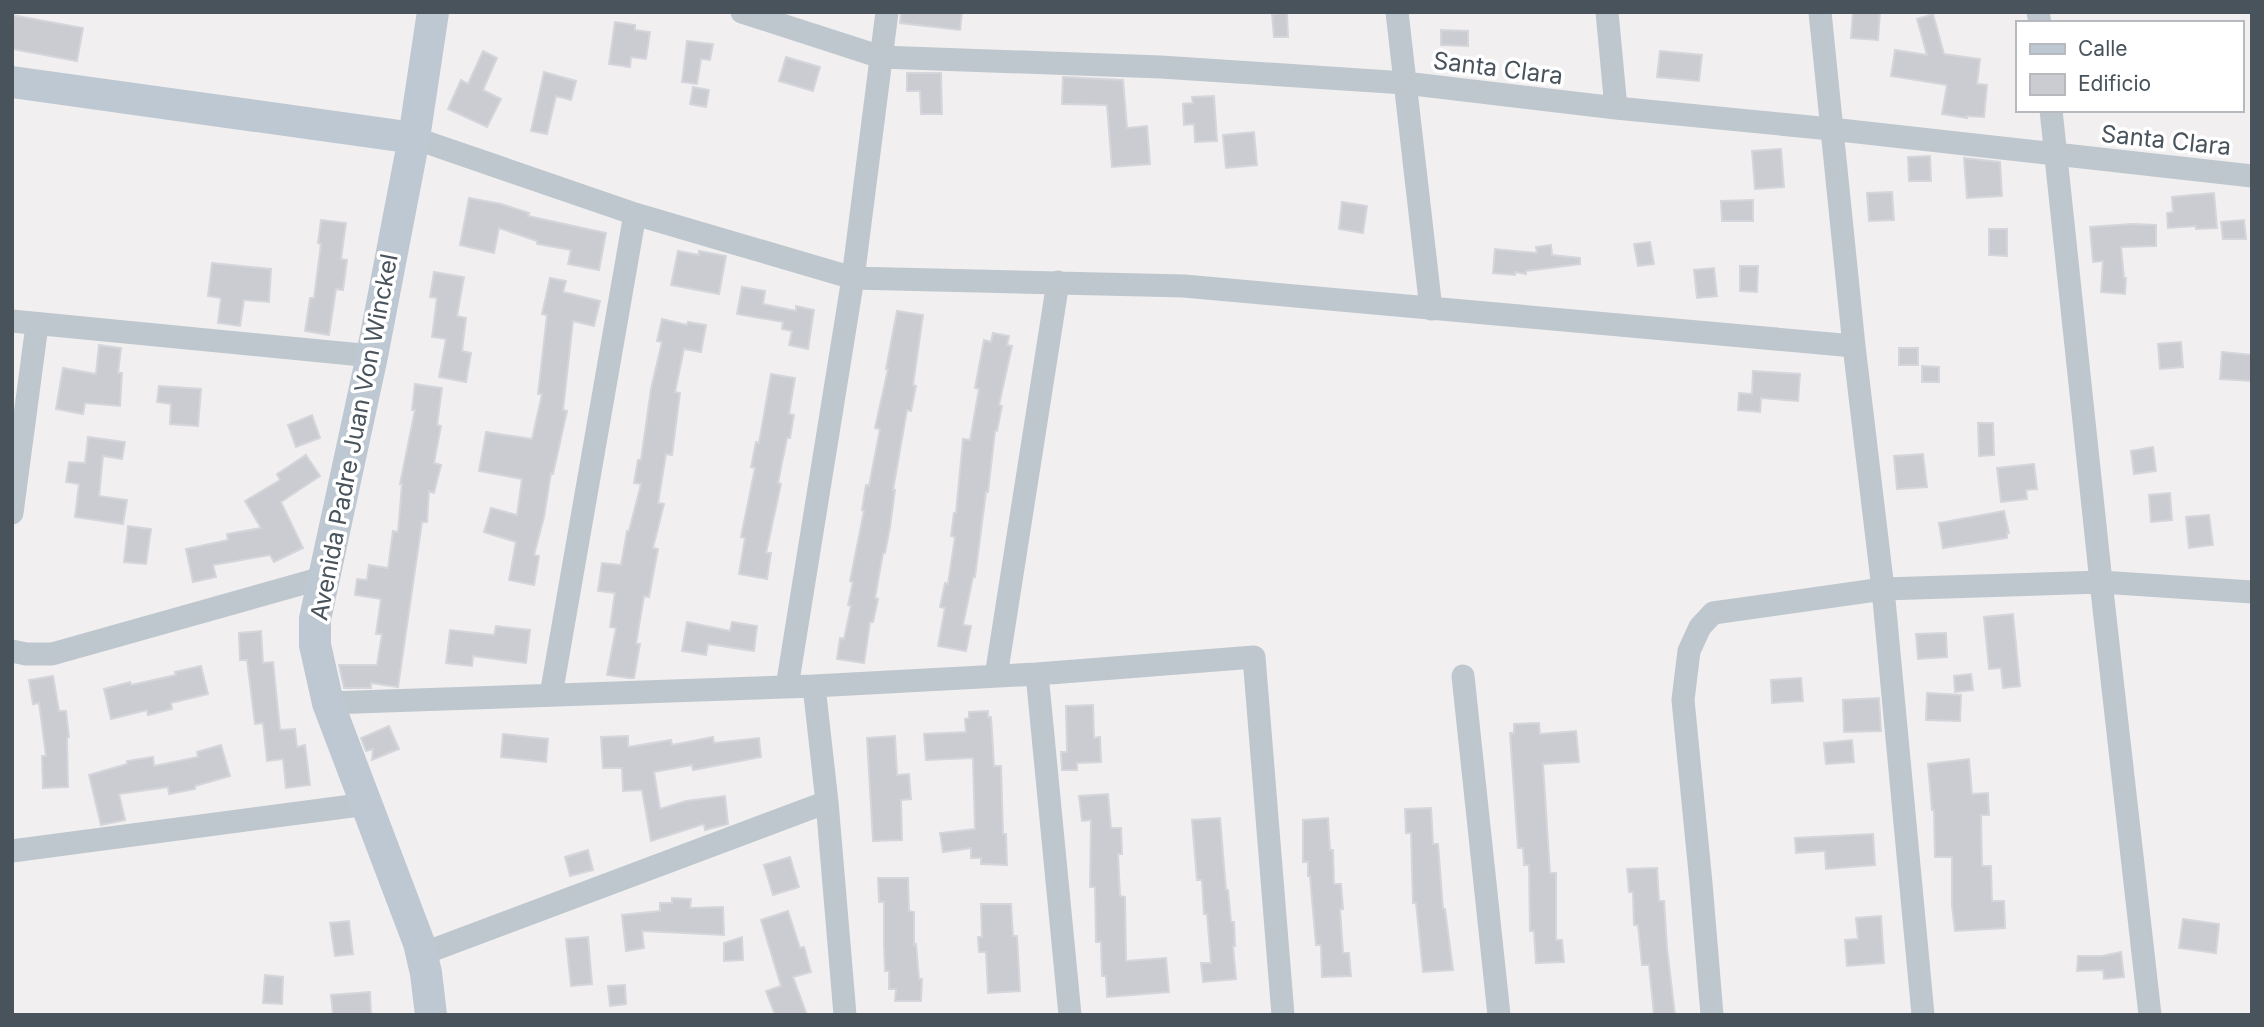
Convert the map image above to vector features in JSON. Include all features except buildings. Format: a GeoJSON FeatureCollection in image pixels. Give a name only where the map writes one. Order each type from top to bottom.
{"type":"FeatureCollection","features":[{"type":"Feature","properties":{"kind":"main road","name":"Avenida Padre Juan Von Winckel"},"geometry":{"type":"LineString","coordinates":[[431,1015],[422,954],[328,703],[315,645],[315,619],[372,356],[414,138],[433,12]]}},
{"type":"Feature","properties":{"kind":"main road"},"geometry":{"type":"LineString","coordinates":[[12,82],[414,138]]}},
{"type":"Feature","properties":{"kind":"street","name":"Santa Clara"},"geometry":{"type":"LineString","coordinates":[[742,12],[881,57],[1161,67],[1405,83],[2252,176]]}},
{"type":"Feature","properties":{"kind":"street"},"geometry":{"type":"LineString","coordinates":[[787,687],[853,278],[887,12]]}},
{"type":"Feature","properties":{"kind":"street"},"geometry":{"type":"LineString","coordinates":[[1396,12],[1431,309]]}},
{"type":"Feature","properties":{"kind":"street"},"geometry":{"type":"LineString","coordinates":[[1607,12],[1616,108]]}},
{"type":"Feature","properties":{"kind":"street"},"geometry":{"type":"LineString","coordinates":[[1819,12],[1883,589],[1923,1015]]}},
{"type":"Feature","properties":{"kind":"street"},"geometry":{"type":"LineString","coordinates":[[2051,112],[2150,1015]]}},
{"type":"Feature","properties":{"kind":"street"},"geometry":{"type":"LineString","coordinates":[[414,138],[635,214],[853,278],[1184,286],[1854,346]]}},
{"type":"Feature","properties":{"kind":"street"},"geometry":{"type":"LineString","coordinates":[[551,695],[635,214]]}},
{"type":"Feature","properties":{"kind":"street"},"geometry":{"type":"LineString","coordinates":[[996,676],[1058,282]]}},
{"type":"Feature","properties":{"kind":"street"},"geometry":{"type":"LineString","coordinates":[[12,321],[372,356]]}},
{"type":"Feature","properties":{"kind":"street"},"geometry":{"type":"LineString","coordinates":[[12,513],[37,325]]}},
{"type":"Feature","properties":{"kind":"street"},"geometry":{"type":"LineString","coordinates":[[12,651],[52,654],[322,578]]}},
{"type":"Feature","properties":{"kind":"street"},"geometry":{"type":"LineString","coordinates":[[1712,1015],[1683,700],[1689,651],[1700,626],[1713,613],[1883,589],[2101,582],[2252,592]]}},
{"type":"Feature","properties":{"kind":"street"},"geometry":{"type":"LineString","coordinates":[[328,703],[814,686],[1037,674],[1254,657],[1283,1015]]}},
{"type":"Feature","properties":{"kind":"street"},"geometry":{"type":"LineString","coordinates":[[1037,674],[1070,1015]]}},
{"type":"Feature","properties":{"kind":"street"},"geometry":{"type":"LineString","coordinates":[[1463,676],[1499,1015]]}},
{"type":"Feature","properties":{"kind":"street"},"geometry":{"type":"LineString","coordinates":[[814,686],[845,1015]]}},
{"type":"Feature","properties":{"kind":"street"},"geometry":{"type":"LineString","coordinates":[[422,954],[827,802]]}},
{"type":"Feature","properties":{"kind":"street"},"geometry":{"type":"LineString","coordinates":[[12,851],[367,804]]}}]}
